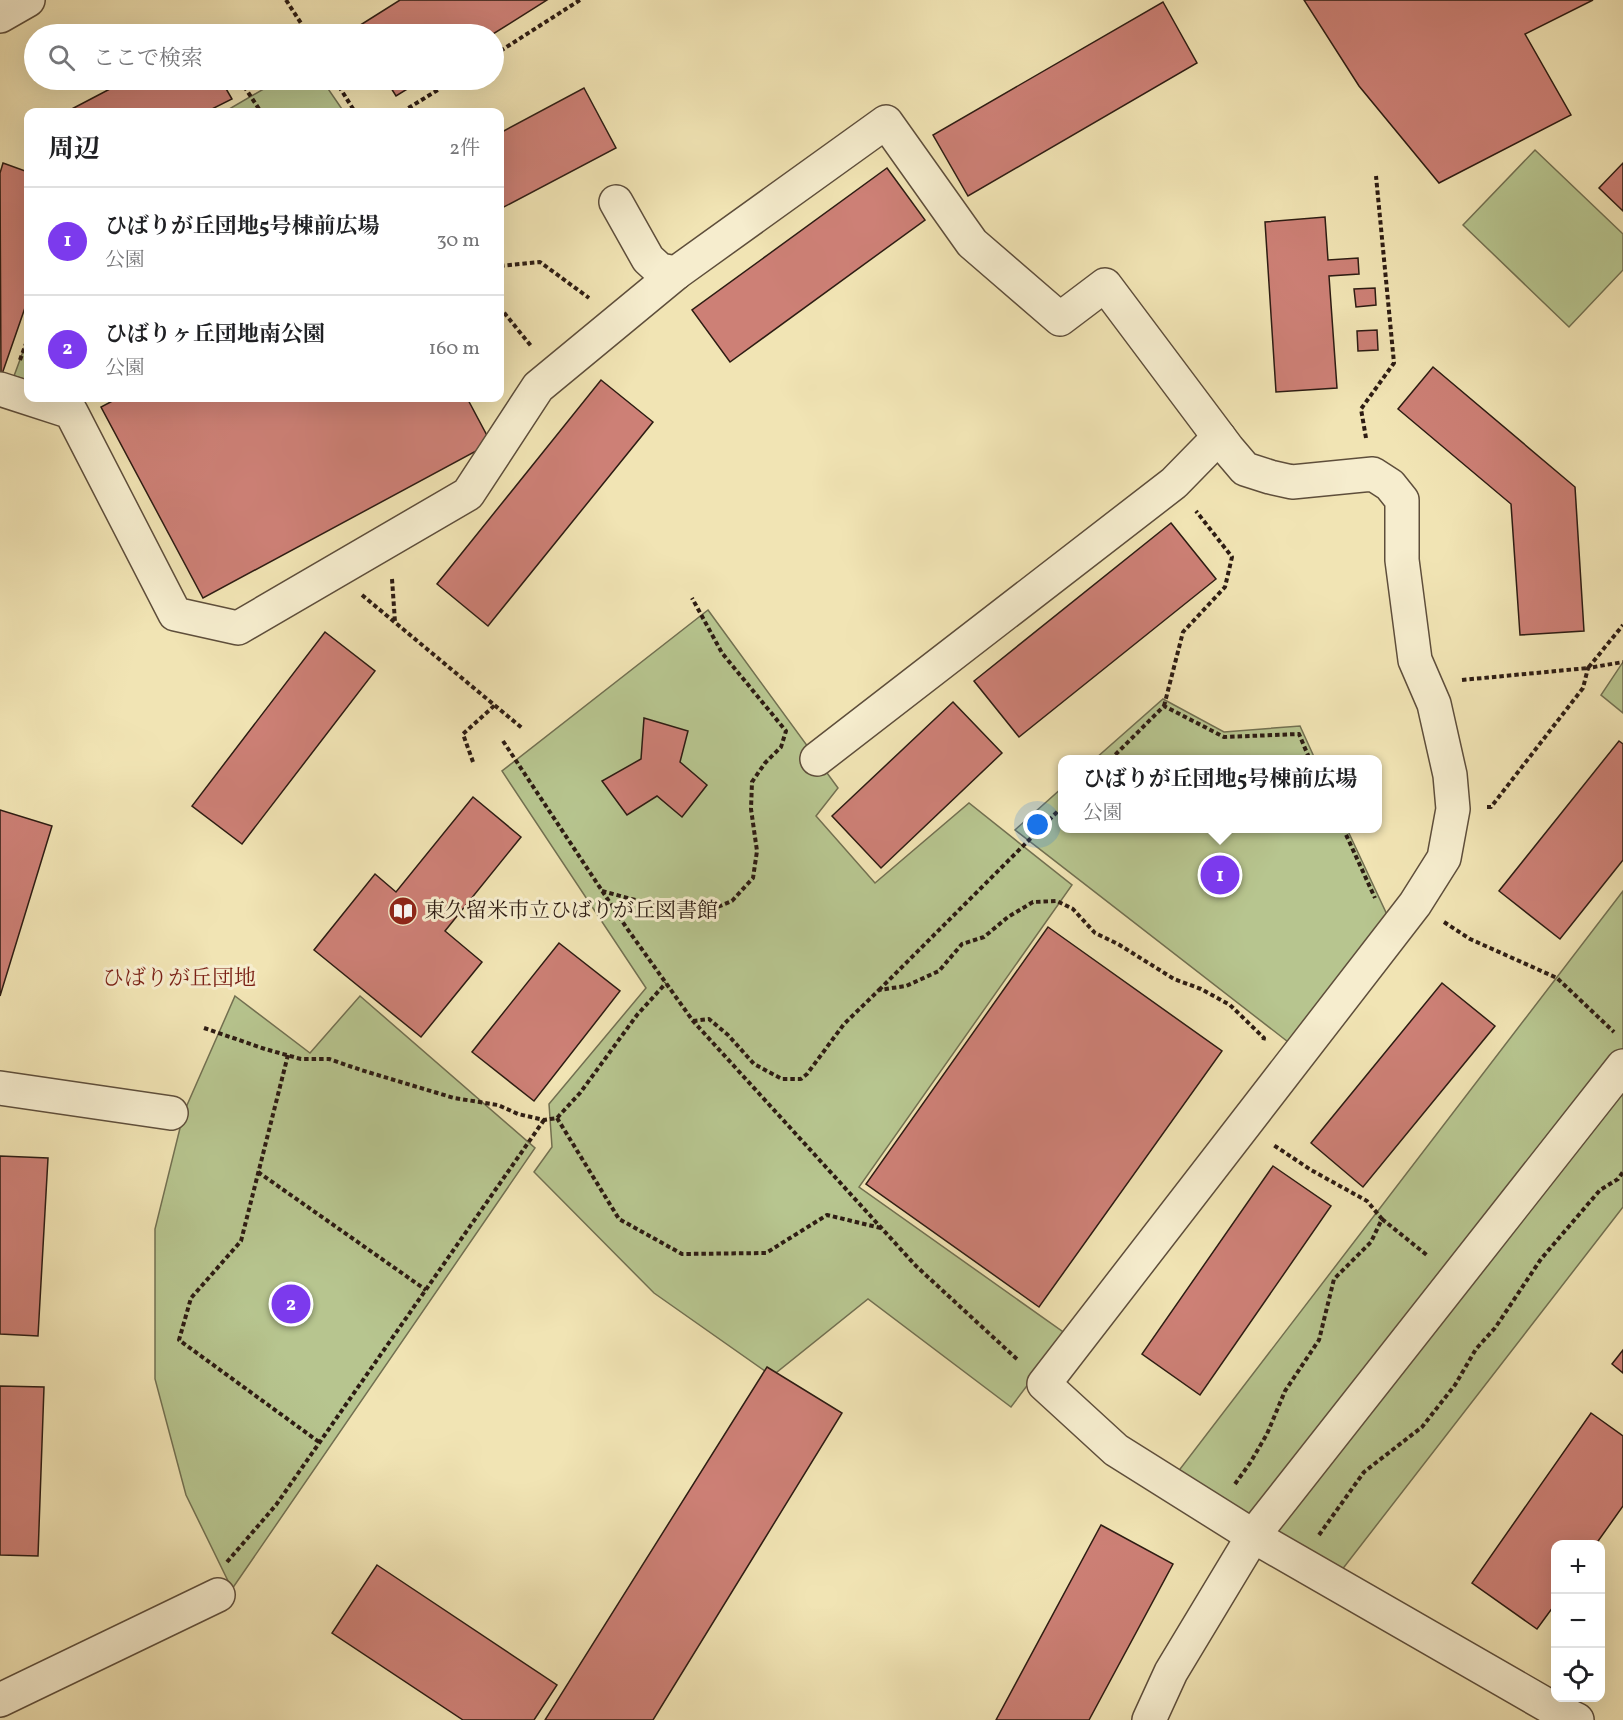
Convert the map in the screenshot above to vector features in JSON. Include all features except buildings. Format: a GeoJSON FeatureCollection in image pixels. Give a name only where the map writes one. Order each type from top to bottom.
{"type":"FeatureCollection","features":[{"type":"Feature","properties":{"kind":"street"},"geometry":{"type":"LineString","coordinates":[[0,16],[28,0]]}},
{"type":"Feature","properties":{"kind":"street"},"geometry":{"type":"LineString","coordinates":[[40,402],[71,412],[175,614],[238,628],[468,494],[538,387],[676,273],[885,122],[972,243],[1060,320],[1105,285],[1245,469],[1292,482],[1373,474],[1390,485],[1402,500],[1402,560],[1415,660],[1434,704],[1450,775],[1453,809],[1444,858],[1415,904],[1044,1384],[1116,1450],[1253,1536],[1552,1708],[1578,1720]]}},
{"type":"Feature","properties":{"kind":"street"},"geometry":{"type":"LineString","coordinates":[[616,202],[648,259],[660,270],[676,273]]}},
{"type":"Feature","properties":{"kind":"street"},"geometry":{"type":"LineString","coordinates":[[0,389],[24,397]]}},
{"type":"Feature","properties":{"kind":"street"},"geometry":{"type":"LineString","coordinates":[[816,759],[1174,483],[1219,437]]}},
{"type":"Feature","properties":{"kind":"street"},"geometry":{"type":"LineString","coordinates":[[1149,1720],[1171,1672],[1253,1536],[1623,1066]]}},
{"type":"Feature","properties":{"kind":"street"},"geometry":{"type":"LineString","coordinates":[[0,1088],[171,1113]]}},
{"type":"Feature","properties":{"kind":"street"},"geometry":{"type":"LineString","coordinates":[[0,1700],[221,1579]]}},
{"type":"Feature","properties":{"kind":"path"},"geometry":{"type":"LineString","coordinates":[[286,0],[302,24]]}},
{"type":"Feature","properties":{"kind":"path"},"geometry":{"type":"LineString","coordinates":[[504,49],[580,0]]}},
{"type":"Feature","properties":{"kind":"path"},"geometry":{"type":"LineString","coordinates":[[247,90],[258,108]]}},
{"type":"Feature","properties":{"kind":"path"},"geometry":{"type":"LineString","coordinates":[[341,90],[352,108]]}},
{"type":"Feature","properties":{"kind":"path"},"geometry":{"type":"LineString","coordinates":[[408,108],[438,90]]}},
{"type":"Feature","properties":{"kind":"path"},"geometry":{"type":"LineString","coordinates":[[1373,474],[1360,409],[1394,363],[1376,176]]}},
{"type":"Feature","properties":{"kind":"path"},"geometry":{"type":"LineString","coordinates":[[504,266],[540,262],[619,321]]}},
{"type":"Feature","properties":{"kind":"path"},"geometry":{"type":"LineString","coordinates":[[504,312],[554,375]]}},
{"type":"Feature","properties":{"kind":"path"},"geometry":{"type":"LineString","coordinates":[[1114,755],[1164,706],[1184,632],[1225,587],[1232,557],[1174,483]]}},
{"type":"Feature","properties":{"kind":"path"},"geometry":{"type":"LineString","coordinates":[[334,572],[522,728]]}},
{"type":"Feature","properties":{"kind":"path"},"geometry":{"type":"LineString","coordinates":[[601,890],[672,910],[704,913],[732,901],[753,878],[757,851],[751,809],[752,782],[765,763],[781,747],[786,731],[722,653],[692,598]]}},
{"type":"Feature","properties":{"kind":"path"},"geometry":{"type":"LineString","coordinates":[[1453,809],[1491,807],[1583,688],[1588,668],[1623,625]]}},
{"type":"Feature","properties":{"kind":"path"},"geometry":{"type":"LineString","coordinates":[[1425,683],[1588,668],[1623,662]]}},
{"type":"Feature","properties":{"kind":"path"},"geometry":{"type":"LineString","coordinates":[[474,762],[463,734],[495,705]]}},
{"type":"Feature","properties":{"kind":"path"},"geometry":{"type":"LineString","coordinates":[[1164,706],[1224,737],[1299,734],[1308,755]]}},
{"type":"Feature","properties":{"kind":"path"},"geometry":{"type":"LineString","coordinates":[[503,741],[601,890],[693,1021],[916,1266],[1044,1384]]}},
{"type":"Feature","properties":{"kind":"path"},"geometry":{"type":"LineString","coordinates":[[693,1021],[709,1019],[728,1035],[754,1065],[782,1079],[801,1079],[844,1024],[1058,811]]}},
{"type":"Feature","properties":{"kind":"path"},"geometry":{"type":"LineString","coordinates":[[1344,833],[1392,934]]}},
{"type":"Feature","properties":{"kind":"path"},"geometry":{"type":"LineString","coordinates":[[879,990],[906,986],[939,971],[962,944],[984,937],[1008,917],[1033,902],[1057,901],[1073,909],[1095,933],[1118,944],[1174,979],[1201,989],[1230,1005],[1264,1038],[1262,1047]]}},
{"type":"Feature","properties":{"kind":"path"},"geometry":{"type":"LineString","coordinates":[[1415,904],[1470,939],[1557,978],[1615,1034]]}},
{"type":"Feature","properties":{"kind":"path"},"geometry":{"type":"LineString","coordinates":[[204,1028],[301,1059],[329,1059],[454,1098],[498,1105],[518,1114],[544,1119],[557,1118],[580,1093],[637,1015],[666,983]]}},
{"type":"Feature","properties":{"kind":"path"},"geometry":{"type":"LineString","coordinates":[[288,1055],[241,1242],[191,1298],[179,1340],[319,1442]]}},
{"type":"Feature","properties":{"kind":"path"},"geometry":{"type":"LineString","coordinates":[[557,1118],[619,1220],[682,1254],[766,1253],[827,1215],[881,1229]]}},
{"type":"Feature","properties":{"kind":"path"},"geometry":{"type":"LineString","coordinates":[[221,1579],[276,1504],[544,1119]]}},
{"type":"Feature","properties":{"kind":"path"},"geometry":{"type":"LineString","coordinates":[[1243,1127],[1311,1170],[1367,1201],[1382,1219],[1434,1260]]}},
{"type":"Feature","properties":{"kind":"path"},"geometry":{"type":"LineString","coordinates":[[258,1172],[426,1290]]}},
{"type":"Feature","properties":{"kind":"path"},"geometry":{"type":"LineString","coordinates":[[1302,1564],[1323,1527],[1333,1517],[1364,1473],[1422,1427],[1455,1386],[1476,1349],[1495,1328],[1541,1259],[1600,1190],[1618,1179],[1623,1173]]}},
{"type":"Feature","properties":{"kind":"path"},"geometry":{"type":"LineString","coordinates":[[1215,1512],[1250,1463],[1267,1434],[1285,1391],[1319,1340],[1334,1279],[1371,1242],[1382,1219]]}},
{"type":"Feature","properties":{"kind":"green space"},"geometry":{"type":"Polygon","coordinates":[[[262,90],[329,90],[341,108],[231,108],[262,90]]]}},
{"type":"Feature","properties":{"kind":"green space"},"geometry":{"type":"Polygon","coordinates":[[[1535,150],[1623,234],[1623,270],[1569,327],[1463,225],[1535,150]]]}},
{"type":"Feature","properties":{"kind":"green space"},"geometry":{"type":"Polygon","coordinates":[[[24,349],[24,379],[14,376],[24,349]]]}},
{"type":"Feature","properties":{"kind":"green space"},"geometry":{"type":"Polygon","coordinates":[[[708,610],[838,788],[816,816],[875,883],[969,803],[1072,885],[859,1187],[1066,1334],[1011,1407],[868,1299],[772,1376],[654,1293],[534,1172],[552,1147],[549,1104],[646,988],[502,771],[708,610]]]}},
{"type":"Feature","properties":{"kind":"green space"},"geometry":{"type":"Polygon","coordinates":[[[1623,662],[1623,713],[1601,695],[1623,662]]]}},
{"type":"Feature","properties":{"kind":"green space"},"geometry":{"type":"Polygon","coordinates":[[[1163,699],[1224,732],[1300,726],[1313,755],[1100,755],[1163,699]]]}},
{"type":"Feature","properties":{"kind":"green space"},"geometry":{"type":"Polygon","coordinates":[[[1058,792],[1058,833],[1349,833],[1389,919],[1292,1045],[1015,830],[1058,792]]]}},
{"type":"Feature","properties":{"kind":"green space"},"geometry":{"type":"Polygon","coordinates":[[[1623,891],[1623,1207],[1341,1571],[1177,1473],[1623,891]]]}},
{"type":"Feature","properties":{"kind":"green space"},"geometry":{"type":"Polygon","coordinates":[[[235,996],[310,1053],[360,996],[535,1148],[232,1589],[186,1495],[155,1379],[155,1229],[184,1112],[235,996]]]}},
{"type":"Feature","properties":{"kind":"place","name":"ひばりが丘団地5号棟前広場"},"geometry":{"type":"Point","coordinates":[1220,875]}},
{"type":"Feature","properties":{"kind":"place","name":"東久留米市立ひばりが丘図書館"},"geometry":{"type":"Point","coordinates":[403,911]}},
{"type":"Feature","properties":{"kind":"place","name":"ひばりヶ丘団地南公園"},"geometry":{"type":"Point","coordinates":[291,1304]}},
{"type":"Feature","properties":{"kind":"district","name":"ひばりが丘団地"},"geometry":{"type":"Point","coordinates":[179,979]}}]}
